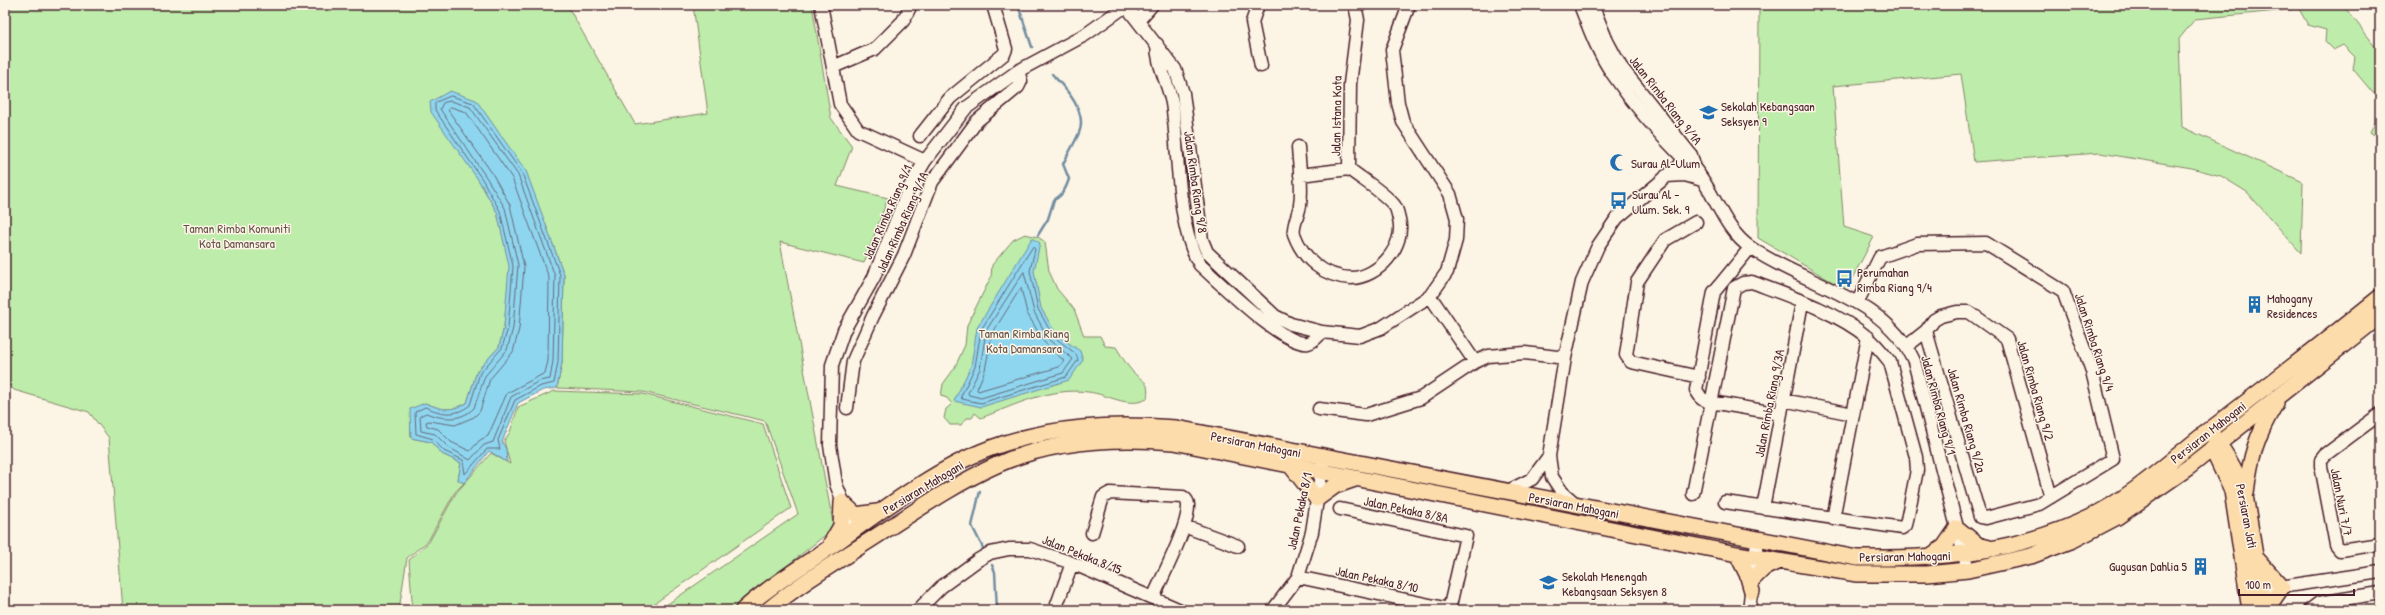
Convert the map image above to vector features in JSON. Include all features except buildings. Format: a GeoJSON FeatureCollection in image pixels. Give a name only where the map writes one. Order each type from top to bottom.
{"type":"FeatureCollection","features":[{"type":"Feature","properties":{"kind":"main road","name":"Persiaran Mahogani"},"geometry":{"type":"LineString","coordinates":[[743,610],[854,530],[939,474],[990,448],[1074,427],[1133,425],[1176,428],[1578,506],[1857,558],[1928,558],[1964,555],[1993,549],[2032,538],[2091,516],[2114,504],[2380,297]]}},
{"type":"Feature","properties":{"kind":"main road","name":"Persiaran Mahogani"},"geometry":{"type":"LineString","coordinates":[[768,610],[807,581],[948,491],[999,464],[1035,452],[1073,443],[1133,439],[1174,442],[1737,554],[1857,574],[1927,574],[1968,570],[2031,556],[2073,540],[2117,517],[2189,467],[2380,316]]}},
{"type":"Feature","properties":{"kind":"main road"},"geometry":{"type":"LineString","coordinates":[[2245,495],[2250,459],[2256,439],[2280,395]]}},
{"type":"Feature","properties":{"kind":"main road","name":"Persiaran Jati"},"geometry":{"type":"LineString","coordinates":[[2205,434],[2240,480],[2245,495],[2260,590],[2257,609]]}},
{"type":"Feature","properties":{"kind":"main road","name":"Persiaran Jati"},"geometry":{"type":"LineString","coordinates":[[2214,446],[2232,490],[2257,609]]}},
{"type":"Feature","properties":{"kind":"main road"},"geometry":{"type":"LineString","coordinates":[[2189,467],[2201,465],[2213,466],[2225,474]]}},
{"type":"Feature","properties":{"kind":"main road"},"geometry":{"type":"LineString","coordinates":[[1292,466],[1317,499],[1335,486],[1356,479]]}},
{"type":"Feature","properties":{"kind":"main road"},"geometry":{"type":"LineString","coordinates":[[807,581],[817,568],[851,543],[854,530],[865,533],[872,531],[930,495],[948,491]]}},
{"type":"Feature","properties":{"kind":"main road"},"geometry":{"type":"LineString","coordinates":[[842,502],[851,512],[861,516],[887,508]]}},
{"type":"Feature","properties":{"kind":"main road"},"geometry":{"type":"LineString","coordinates":[[824,551],[839,532],[842,502]]}},
{"type":"Feature","properties":{"kind":"main road"},"geometry":{"type":"LineString","coordinates":[[1928,558],[1944,546],[1957,528],[1978,544],[1993,549]]}},
{"type":"Feature","properties":{"kind":"main road"},"geometry":{"type":"LineString","coordinates":[[1737,554],[1752,585]]}},
{"type":"Feature","properties":{"kind":"main road"},"geometry":{"type":"LineString","coordinates":[[2255,556],[2268,573],[2282,587],[2257,609]]}},
{"type":"Feature","properties":{"kind":"main road"},"geometry":{"type":"LineString","coordinates":[[1752,585],[1764,568],[1779,561]]}},
{"type":"Feature","properties":{"kind":"street"},"geometry":{"type":"LineString","coordinates":[[821,5],[840,104],[858,130],[926,160]]}},
{"type":"Feature","properties":{"kind":"street"},"geometry":{"type":"LineString","coordinates":[[833,67],[875,49],[903,20],[912,5]]}},
{"type":"Feature","properties":{"kind":"street"},"geometry":{"type":"LineString","coordinates":[[920,136],[950,98],[1004,54],[1006,49],[993,5]]}},
{"type":"Feature","properties":{"kind":"street"},"geometry":{"type":"LineString","coordinates":[[1138,21],[1152,5]]}},
{"type":"Feature","properties":{"kind":"street"},"geometry":{"type":"LineString","coordinates":[[1258,5],[1252,22],[1261,66]]}},
{"type":"Feature","properties":{"kind":"street","name":"Jalan Istana Kota"},"geometry":{"type":"LineString","coordinates":[[1298,147],[1300,205],[1294,233],[1311,263],[1327,272],[1352,278],[1370,273],[1386,260],[1397,246],[1401,226],[1395,206],[1349,169],[1350,84],[1358,20],[1355,5]]}},
{"type":"Feature","properties":{"kind":"street","name":"Jalan Rimba Riang 9/8"},"geometry":{"type":"LineString","coordinates":[[1126,6],[1175,69],[1183,93],[1202,240],[1207,252],[1275,316],[1291,324],[1322,332],[1360,336],[1381,328],[1430,296],[1447,272],[1456,240],[1457,219],[1450,194],[1403,122],[1398,103],[1392,50],[1409,5]]}},
{"type":"Feature","properties":{"kind":"street","name":"Jalan Rimba Riang 9/1"},"geometry":{"type":"LineString","coordinates":[[1580,5],[1599,50],[1612,74],[1671,144],[1688,158],[1734,230],[1750,248],[1857,303],[1886,322],[1908,346],[1914,361],[1968,570]]}},
{"type":"Feature","properties":{"kind":"street","name":"Jalan Rimba Riang 9/1A"},"geometry":{"type":"LineString","coordinates":[[1592,5],[1607,41],[1621,67],[1688,158]]}},
{"type":"Feature","properties":{"kind":"street","name":"Jalan Rimba Riang 9/1"},"geometry":{"type":"LineString","coordinates":[[842,502],[834,475],[830,445],[832,365],[844,330],[874,277],[909,188],[926,160],[966,108],[1018,72],[1085,35],[1126,6]]}},
{"type":"Feature","properties":{"kind":"street","name":"Jalan Rimba Riang 9/1A"},"geometry":{"type":"LineString","coordinates":[[847,408],[851,369],[873,316],[904,255],[932,182],[977,121],[1020,84],[1018,72]]}},
{"type":"Feature","properties":{"kind":"street"},"geometry":{"type":"LineString","coordinates":[[1668,175],[1674,156],[1671,144]]}},
{"type":"Feature","properties":{"kind":"street"},"geometry":{"type":"LineString","coordinates":[[1578,506],[1562,492],[1552,477],[1549,456],[1565,358],[1582,282],[1598,246],[1625,210],[1688,158]]}},
{"type":"Feature","properties":{"kind":"street"},"geometry":{"type":"LineString","coordinates":[[1300,175],[1349,169]]}},
{"type":"Feature","properties":{"kind":"street"},"geometry":{"type":"LineString","coordinates":[[1668,175],[1685,175],[1702,180]]}},
{"type":"Feature","properties":{"kind":"street"},"geometry":{"type":"LineString","coordinates":[[1696,222],[1665,240],[1637,282],[1626,355],[1631,362],[1699,377]]}},
{"type":"Feature","properties":{"kind":"street","name":"Jalan Rimba Riang 9/4"},"geometry":{"type":"LineString","coordinates":[[1857,303],[1880,257],[1916,244],[1986,243],[2063,291],[2092,371],[2113,459],[2052,497]]}},
{"type":"Feature","properties":{"kind":"street"},"geometry":{"type":"LineString","coordinates":[[1750,248],[1714,292],[1696,390],[1702,399],[1711,402],[1781,414]]}},
{"type":"Feature","properties":{"kind":"street"},"geometry":{"type":"LineString","coordinates":[[1693,494],[1734,288],[1743,283],[1752,282],[1844,320],[1868,337],[1890,362],[1916,457],[1917,470],[1906,525],[1902,528],[1832,519],[1725,502]]}},
{"type":"Feature","properties":{"kind":"street"},"geometry":{"type":"LineString","coordinates":[[1430,296],[1475,362]]}},
{"type":"Feature","properties":{"kind":"street","name":"Jalan Rimba Riang 9/3A"},"geometry":{"type":"LineString","coordinates":[[1763,508],[1802,302]]}},
{"type":"Feature","properties":{"kind":"street"},"geometry":{"type":"LineString","coordinates":[[857,307],[873,316]]}},
{"type":"Feature","properties":{"kind":"street","name":"Jalan Rimba Riang 9/2"},"geometry":{"type":"LineString","coordinates":[[1908,346],[1926,331],[1934,320],[1941,316],[1956,312],[1969,312],[2007,339],[2052,497]]}},
{"type":"Feature","properties":{"kind":"street","name":"Jalan Rimba Riang 9/2a"},"geometry":{"type":"LineString","coordinates":[[1926,331],[1980,517],[1986,518],[2040,504],[2052,497]]}},
{"type":"Feature","properties":{"kind":"street"},"geometry":{"type":"LineString","coordinates":[[1832,519],[1868,337]]}},
{"type":"Feature","properties":{"kind":"street"},"geometry":{"type":"LineString","coordinates":[[1319,410],[1366,415],[1421,398],[1475,362],[1488,356],[1506,353],[1565,358]]}},
{"type":"Feature","properties":{"kind":"street"},"geometry":{"type":"LineString","coordinates":[[1783,400],[1853,414]]}},
{"type":"Feature","properties":{"kind":"street","name":"Jalan Nuri 7/7"},"geometry":{"type":"LineString","coordinates":[[2380,414],[2321,460],[2336,545],[2340,550],[2380,544]]}},
{"type":"Feature","properties":{"kind":"street"},"geometry":{"type":"LineString","coordinates":[[1506,492],[1532,479],[1549,456]]}},
{"type":"Feature","properties":{"kind":"street","name":"Jalan Pekaka 8/1"},"geometry":{"type":"LineString","coordinates":[[1273,610],[1298,577],[1312,532],[1324,457]]}},
{"type":"Feature","properties":{"kind":"street"},"geometry":{"type":"LineString","coordinates":[[1092,533],[1103,497],[1110,493],[1183,497],[1188,506],[1184,526],[1153,598]]}},
{"type":"Feature","properties":{"kind":"street"},"geometry":{"type":"LineString","coordinates":[[842,502],[854,530]]}},
{"type":"Feature","properties":{"kind":"street","name":"Jalan Pekaka 8/8A"},"geometry":{"type":"LineString","coordinates":[[1340,509],[1466,536],[1449,610]]}},
{"type":"Feature","properties":{"kind":"street"},"geometry":{"type":"LineString","coordinates":[[1184,526],[1238,546]]}},
{"type":"Feature","properties":{"kind":"street"},"geometry":{"type":"LineString","coordinates":[[1749,610],[1757,540]]}},
{"type":"Feature","properties":{"kind":"street","name":"Jalan Pekaka 8/15"},"geometry":{"type":"LineString","coordinates":[[918,610],[941,587],[990,553],[1010,549],[1030,548],[1072,563],[1180,610]]}},
{"type":"Feature","properties":{"kind":"street"},"geometry":{"type":"LineString","coordinates":[[1055,610],[1072,563]]}},
{"type":"Feature","properties":{"kind":"street"},"geometry":{"type":"LineString","coordinates":[[2260,590],[2380,572]]}},
{"type":"Feature","properties":{"kind":"street","name":"Jalan Pekaka 8/10"},"geometry":{"type":"LineString","coordinates":[[1298,577],[1449,610]]}},
{"type":"Feature","properties":{"kind":"street"},"geometry":{"type":"LineString","coordinates":[[2310,610],[2319,603],[2376,594]]}},
{"type":"Feature","properties":{"kind":"green space","name":"Taman Rimba Komuniti Kota Damansara"},"geometry":{"type":"Polygon","coordinates":[[[5,5],[567,5],[635,124],[708,113],[693,5],[812,5],[831,118],[852,146],[837,186],[888,198],[864,263],[780,242],[834,528],[732,610],[659,610],[798,514],[765,421],[643,392],[557,388],[562,363],[564,275],[546,225],[479,181],[497,212],[510,266],[504,327],[499,347],[477,371],[467,403],[455,408],[446,409],[425,403],[411,424],[411,438],[431,442],[442,454],[461,463],[458,480],[464,483],[455,492],[428,541],[407,558],[399,610],[123,610],[109,438],[89,412],[14,390],[5,380],[5,5]]]}},
{"type":"Feature","properties":{"kind":"green space"},"geometry":{"type":"Polygon","coordinates":[[[1759,5],[2331,5],[2347,10],[2380,52],[2380,94],[2373,93],[2353,69],[2355,57],[2343,45],[2333,50],[2325,42],[2326,30],[2308,25],[2299,9],[2195,19],[2179,39],[2182,127],[2303,182],[2301,253],[2247,192],[2221,176],[2192,168],[2100,153],[1974,162],[1961,74],[1833,86],[1844,227],[1874,237],[1846,290],[1758,238],[1759,5]]]}},
{"type":"Feature","properties":{"kind":"green space"},"geometry":{"type":"Polygon","coordinates":[[[2380,113],[2380,139],[2370,133],[2380,113]]]}},
{"type":"Feature","properties":{"kind":"green space","name":"Taman Rimba Riang Kota Damansara"},"geometry":{"type":"Polygon","coordinates":[[[1025,234],[1038,237],[1045,242],[1049,271],[1057,289],[1074,309],[1084,336],[1100,336],[1105,346],[1116,347],[1130,368],[1145,382],[1148,393],[1147,399],[1140,402],[1125,402],[1095,393],[1074,391],[1060,392],[1033,398],[981,418],[975,413],[972,418],[967,418],[961,425],[950,425],[944,418],[946,409],[952,404],[947,398],[941,396],[943,384],[954,369],[965,345],[967,325],[991,277],[992,265],[1013,240],[1025,234]]]}},
{"type":"Feature","properties":{"kind":"green space"},"geometry":{"type":"Polygon","coordinates":[[[554,391],[643,394],[763,424],[791,508],[645,610],[410,610],[412,600],[409,560],[429,542],[456,493],[491,453],[510,464],[504,441],[510,432],[518,407],[554,391]]]}},
{"type":"Feature","properties":{"kind":"water"},"geometry":{"type":"Polygon","coordinates":[[[450,91],[476,100],[526,171],[564,275],[562,363],[557,388],[543,390],[518,403],[502,442],[506,449],[507,462],[489,451],[464,483],[458,480],[461,463],[442,454],[431,442],[411,438],[410,409],[425,403],[441,408],[451,409],[467,403],[477,371],[499,347],[504,327],[509,266],[497,212],[479,181],[431,112],[430,102],[450,91]]]}},
{"type":"Feature","properties":{"kind":"water"},"geometry":{"type":"Polygon","coordinates":[[[1032,238],[1040,243],[1034,271],[1041,308],[1056,334],[1080,351],[1083,360],[1069,380],[981,407],[954,401],[971,366],[977,328],[1032,238]]]}},
{"type":"Feature","properties":{"kind":"waterway"},"geometry":{"type":"LineString","coordinates":[[1018,5],[1032,47]]}},
{"type":"Feature","properties":{"kind":"waterway"},"geometry":{"type":"LineString","coordinates":[[1038,235],[1048,219],[1054,200],[1062,194],[1068,182],[1069,179],[1063,164],[1079,133],[1081,125],[1078,108],[1074,100],[1052,74]]}},
{"type":"Feature","properties":{"kind":"waterway"},"geometry":{"type":"LineString","coordinates":[[980,491],[972,526],[983,548]]}},
{"type":"Feature","properties":{"kind":"waterway"},"geometry":{"type":"LineString","coordinates":[[992,565],[995,572],[997,610]]}},
{"type":"Feature","properties":{"kind":"place","name":"Sekolah Kebangsaan Seksyen 9"},"geometry":{"type":"Point","coordinates":[1708,113]}},
{"type":"Feature","properties":{"kind":"place","name":"Surau Al-Ulum"},"geometry":{"type":"Point","coordinates":[1618,163]}},
{"type":"Feature","properties":{"kind":"place","name":"Surau Al - Ulum. Sek. 9"},"geometry":{"type":"Point","coordinates":[1619,201]}},
{"type":"Feature","properties":{"kind":"place","name":"Perumahan Rimba Riang 9/4"},"geometry":{"type":"Point","coordinates":[1844,279]}},
{"type":"Feature","properties":{"kind":"place","name":"Mahogany Residences"},"geometry":{"type":"Point","coordinates":[2254,305]}},
{"type":"Feature","properties":{"kind":"place","name":"Gugusan Dahlia 5"},"geometry":{"type":"Point","coordinates":[2200,566]}},
{"type":"Feature","properties":{"kind":"place","name":"Sekolah Menengah Kebangsaan Seksyen 8"},"geometry":{"type":"Point","coordinates":[1549,583]}}]}
